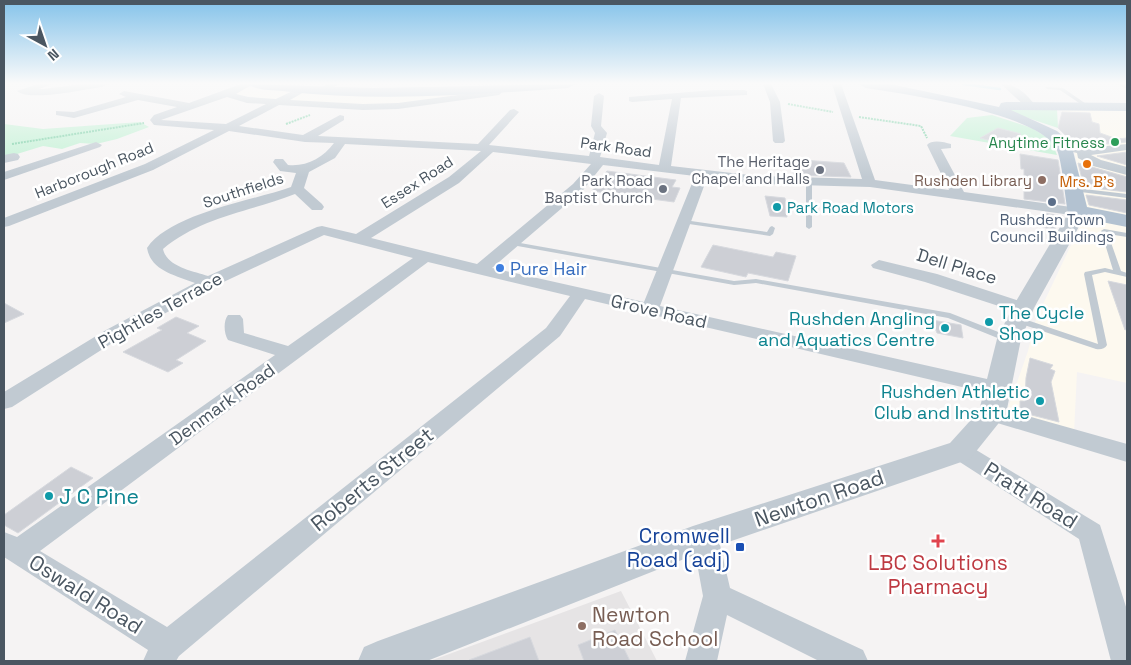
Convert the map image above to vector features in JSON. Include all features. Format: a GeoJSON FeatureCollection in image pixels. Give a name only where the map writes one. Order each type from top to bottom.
{"type":"FeatureCollection","features":[{"type":"Feature","properties":{"kind":"main road"},"geometry":{"type":"LineString","coordinates":[[1018,115],[1059,138],[1075,154],[1077,201],[1127,221]]}},
{"type":"Feature","properties":{"kind":"street"},"geometry":{"type":"LineString","coordinates":[[157,119],[166,115]]}},
{"type":"Feature","properties":{"kind":"street","name":"Harborough Road"},"geometry":{"type":"LineString","coordinates":[[4,223],[148,168],[250,115]]}},
{"type":"Feature","properties":{"kind":"street","name":"Essex Road"},"geometry":{"type":"LineString","coordinates":[[358,239],[454,180],[486,147],[512,115]]}},
{"type":"Feature","properties":{"kind":"street"},"geometry":{"type":"LineString","coordinates":[[480,270],[578,188],[597,160],[601,133],[596,126],[597,115]]}},
{"type":"Feature","properties":{"kind":"street"},"geometry":{"type":"LineString","coordinates":[[664,170],[673,115]]}},
{"type":"Feature","properties":{"kind":"street"},"geometry":{"type":"LineString","coordinates":[[776,115],[779,141]]}},
{"type":"Feature","properties":{"kind":"street"},"geometry":{"type":"LineString","coordinates":[[848,115],[870,183]]}},
{"type":"Feature","properties":{"kind":"street"},"geometry":{"type":"LineString","coordinates":[[305,139],[340,118]]}},
{"type":"Feature","properties":{"kind":"street","name":"Park Road"},"geometry":{"type":"LineString","coordinates":[[157,119],[266,132],[305,139],[486,147],[702,175],[758,180],[870,183],[959,196],[1077,201]]}},
{"type":"Feature","properties":{"kind":"street","name":"Southfields"},"geometry":{"type":"LineString","coordinates":[[279,162],[284,168],[303,170],[331,155],[342,140]]}},
{"type":"Feature","properties":{"kind":"street"},"geometry":{"type":"LineString","coordinates":[[933,144],[946,146]]}},
{"type":"Feature","properties":{"kind":"street"},"geometry":{"type":"LineString","coordinates":[[933,144],[959,196]]}},
{"type":"Feature","properties":{"kind":"street"},"geometry":{"type":"LineString","coordinates":[[4,176],[96,145]]}},
{"type":"Feature","properties":{"kind":"street"},"geometry":{"type":"LineString","coordinates":[[1075,154],[1127,147]]}},
{"type":"Feature","properties":{"kind":"street"},"geometry":{"type":"LineString","coordinates":[[1075,154],[1127,171]]}},
{"type":"Feature","properties":{"kind":"street","name":"Southfields"},"geometry":{"type":"LineString","coordinates":[[297,190],[303,170]]}},
{"type":"Feature","properties":{"kind":"street"},"geometry":{"type":"LineString","coordinates":[[650,309],[702,175]]}},
{"type":"Feature","properties":{"kind":"street","name":"Southfields"},"geometry":{"type":"LineString","coordinates":[[297,190],[317,207]]}},
{"type":"Feature","properties":{"kind":"street","name":"Southfields"},"geometry":{"type":"LineString","coordinates":[[209,282],[168,267],[157,258],[155,248],[166,236],[219,212],[279,197],[297,190]]}},
{"type":"Feature","properties":{"kind":"street","name":"Newton Road"},"geometry":{"type":"LineString","coordinates":[[378,661],[705,536],[960,450],[994,401],[1016,322],[1077,201]]}},
{"type":"Feature","properties":{"kind":"street","name":"Grove Road"},"geometry":{"type":"LineString","coordinates":[[322,230],[480,270],[650,309],[994,401],[1127,452]]}},
{"type":"Feature","properties":{"kind":"street","name":"Pightles Terrace"},"geometry":{"type":"LineString","coordinates":[[4,402],[113,334],[209,282],[322,230]]}},
{"type":"Feature","properties":{"kind":"street","name":"Denmark Road"},"geometry":{"type":"LineString","coordinates":[[11,547],[291,354],[426,256]]}},
{"type":"Feature","properties":{"kind":"street","name":"Dell Place"},"geometry":{"type":"LineString","coordinates":[[879,265],[931,278],[1016,322]]}},
{"type":"Feature","properties":{"kind":"street","name":"Roberts Street"},"geometry":{"type":"LineString","coordinates":[[164,653],[553,332],[581,293]]}},
{"type":"Feature","properties":{"kind":"street"},"geometry":{"type":"LineString","coordinates":[[234,319],[235,336],[291,354]]}},
{"type":"Feature","properties":{"kind":"street","name":"Pratt Road"},"geometry":{"type":"LineString","coordinates":[[960,450],[1091,533],[1127,661]]}},
{"type":"Feature","properties":{"kind":"street"},"geometry":{"type":"LineString","coordinates":[[701,661],[717,596],[705,536]]}},
{"type":"Feature","properties":{"kind":"street","name":"Oswald Road"},"geometry":{"type":"LineString","coordinates":[[11,547],[164,653]]}},
{"type":"Feature","properties":{"kind":"street"},"geometry":{"type":"LineString","coordinates":[[717,596],[852,661]]}},
{"type":"Feature","properties":{"kind":"lane"},"geometry":{"type":"LineString","coordinates":[[809,182],[809,226]]}},
{"type":"Feature","properties":{"kind":"lane"},"geometry":{"type":"LineString","coordinates":[[1077,201],[1127,196]]}},
{"type":"Feature","properties":{"kind":"lane"},"geometry":{"type":"LineString","coordinates":[[684,222],[770,234],[772,228]]}},
{"type":"Feature","properties":{"kind":"lane"},"geometry":{"type":"LineString","coordinates":[[1123,274],[1104,231],[1127,235]]}},
{"type":"Feature","properties":{"kind":"lane"},"geometry":{"type":"LineString","coordinates":[[512,243],[734,283],[756,281],[950,316],[1016,322],[1099,347],[1102,345],[1088,274],[1098,270],[1123,274]]}},
{"type":"Feature","properties":{"kind":"path"},"geometry":{"type":"LineString","coordinates":[[266,132],[309,115]]}},
{"type":"Feature","properties":{"kind":"path"},"geometry":{"type":"LineString","coordinates":[[848,115],[921,126],[933,144]]}},
{"type":"Feature","properties":{"kind":"path"},"geometry":{"type":"LineString","coordinates":[[4,146],[157,119]]}},
{"type":"Feature","properties":{"kind":"shaded area"},"geometry":{"type":"Polygon","coordinates":[[[1061,115],[1127,115],[1127,217],[1087,208],[1072,142],[1058,128],[1061,115]]]}},
{"type":"Feature","properties":{"kind":"shaded area"},"geometry":{"type":"Polygon","coordinates":[[[1089,221],[1127,224],[1127,383],[1077,372],[1074,433],[1008,408],[1028,351],[1036,319],[1081,224],[1089,221]]]}},
{"type":"Feature","properties":{"kind":"shaded area","name":"Newton Road School"},"geometry":{"type":"Polygon","coordinates":[[[621,591],[657,661],[430,661],[621,591]]]}},
{"type":"Feature","properties":{"kind":"green space"},"geometry":{"type":"Polygon","coordinates":[[[992,115],[1032,128],[1051,140],[1057,155],[950,136],[967,118],[992,115]]]}},
{"type":"Feature","properties":{"kind":"green space"},"geometry":{"type":"Polygon","coordinates":[[[1019,115],[1057,115],[1058,128],[1019,115]]]}},
{"type":"Feature","properties":{"kind":"green space"},"geometry":{"type":"Polygon","coordinates":[[[140,122],[149,127],[117,139],[96,144],[80,143],[62,149],[43,146],[4,158],[4,124],[43,129],[140,122]]]}},
{"type":"Feature","properties":{"kind":"building"},"geometry":{"type":"Polygon","coordinates":[[[1061,115],[1090,115],[1092,122],[1099,124],[1100,133],[1117,139],[1127,138],[1127,142],[1087,146],[1074,144],[1058,128],[1061,115]]]}},
{"type":"Feature","properties":{"kind":"building"},"geometry":{"type":"Polygon","coordinates":[[[998,128],[1021,134],[1003,144],[980,138],[998,128]]]}},
{"type":"Feature","properties":{"kind":"building"},"geometry":{"type":"Polygon","coordinates":[[[1127,152],[1127,165],[1097,156],[1127,152]]]}},
{"type":"Feature","properties":{"kind":"building"},"geometry":{"type":"Polygon","coordinates":[[[1020,154],[1058,160],[1065,204],[1024,199],[1024,169],[1021,169],[1020,154]]]}},
{"type":"Feature","properties":{"kind":"building","name":"The Heritage Chapel and Halls"},"geometry":{"type":"Polygon","coordinates":[[[789,159],[844,163],[851,177],[794,175],[789,159]]]}},
{"type":"Feature","properties":{"kind":"building"},"geometry":{"type":"Polygon","coordinates":[[[1078,163],[1127,177],[1127,192],[1084,187],[1078,163]]]}},
{"type":"Feature","properties":{"kind":"building"},"geometry":{"type":"Polygon","coordinates":[[[607,171],[676,180],[672,187],[680,188],[674,202],[592,191],[607,171]]]}},
{"type":"Feature","properties":{"kind":"building"},"geometry":{"type":"Polygon","coordinates":[[[1086,195],[1127,200],[1127,213],[1089,205],[1086,195]]]}},
{"type":"Feature","properties":{"kind":"building","name":"Park Road Motors"},"geometry":{"type":"Polygon","coordinates":[[[765,196],[785,198],[787,217],[770,216],[765,196]]]}},
{"type":"Feature","properties":{"kind":"building"},"geometry":{"type":"Polygon","coordinates":[[[1043,213],[1063,216],[1054,230],[1035,225],[1043,213]]]}},
{"type":"Feature","properties":{"kind":"building"},"geometry":{"type":"Polygon","coordinates":[[[713,245],[773,257],[776,252],[796,256],[788,281],[748,273],[746,277],[701,267],[713,245]]]}},
{"type":"Feature","properties":{"kind":"building"},"geometry":{"type":"Polygon","coordinates":[[[1108,281],[1127,285],[1127,329],[1125,330],[1108,281]]]}},
{"type":"Feature","properties":{"kind":"building"},"geometry":{"type":"Polygon","coordinates":[[[4,303],[24,314],[4,323],[4,303]]]}},
{"type":"Feature","properties":{"kind":"building"},"geometry":{"type":"Polygon","coordinates":[[[176,317],[199,326],[187,333],[206,341],[176,360],[183,363],[168,372],[123,352],[162,330],[157,328],[176,317]]]}},
{"type":"Feature","properties":{"kind":"building","name":"Rushden Angling and Aquatics Centre"},"geometry":{"type":"Polygon","coordinates":[[[932,320],[961,325],[963,338],[937,333],[932,320]]]}},
{"type":"Feature","properties":{"kind":"building","name":"Rushden Athletic Club and Institute"},"geometry":{"type":"Polygon","coordinates":[[[1030,358],[1053,365],[1050,369],[1055,371],[1051,382],[1059,422],[1020,412],[1020,401],[1025,401],[1026,378],[1030,358]]]}},
{"type":"Feature","properties":{"kind":"building","name":"J C Pine"},"geometry":{"type":"Polygon","coordinates":[[[71,467],[93,478],[18,533],[4,525],[4,515],[71,467]]]}},
{"type":"Feature","properties":{"kind":"building"},"geometry":{"type":"Polygon","coordinates":[[[615,630],[630,661],[584,661],[578,645],[615,630]]]}},
{"type":"Feature","properties":{"kind":"building"},"geometry":{"type":"Polygon","coordinates":[[[530,637],[539,661],[469,661],[469,660],[530,637]]]}},
{"type":"Feature","properties":{"kind":"place","name":"Anytime Fitness"},"geometry":{"type":"Point","coordinates":[1115,142]}},
{"type":"Feature","properties":{"kind":"place","name":"Mrs. B's"},"geometry":{"type":"Point","coordinates":[1087,164]}},
{"type":"Feature","properties":{"kind":"place","name":"The Heritage Chapel and Halls"},"geometry":{"type":"Point","coordinates":[820,170]}},
{"type":"Feature","properties":{"kind":"place","name":"Rushden Library"},"geometry":{"type":"Point","coordinates":[1042,180]}},
{"type":"Feature","properties":{"kind":"place","name":"Park Road Baptist Church"},"geometry":{"type":"Point","coordinates":[663,189]}},
{"type":"Feature","properties":{"kind":"place","name":"Rushden Town Council Buildings"},"geometry":{"type":"Point","coordinates":[1052,202]}},
{"type":"Feature","properties":{"kind":"place","name":"Park Road Motors"},"geometry":{"type":"Point","coordinates":[777,207]}},
{"type":"Feature","properties":{"kind":"place","name":"Pure Hair"},"geometry":{"type":"Point","coordinates":[500,268]}},
{"type":"Feature","properties":{"kind":"place","name":"The Cycle Shop"},"geometry":{"type":"Point","coordinates":[989,322]}},
{"type":"Feature","properties":{"kind":"place","name":"Rushden Angling and Aquatics Centre"},"geometry":{"type":"Point","coordinates":[945,328]}},
{"type":"Feature","properties":{"kind":"place","name":"Rushden Athletic Club and Institute"},"geometry":{"type":"Point","coordinates":[1040,401]}},
{"type":"Feature","properties":{"kind":"place","name":"J C Pine"},"geometry":{"type":"Point","coordinates":[49,496]}},
{"type":"Feature","properties":{"kind":"place","name":"LBC Solutions Pharmacy"},"geometry":{"type":"Point","coordinates":[938,541]}},
{"type":"Feature","properties":{"kind":"place","name":"Cromwell Road (adj)"},"geometry":{"type":"Point","coordinates":[740,547]}},
{"type":"Feature","properties":{"kind":"place","name":"Newton Road School"},"geometry":{"type":"Point","coordinates":[582,626]}}]}
